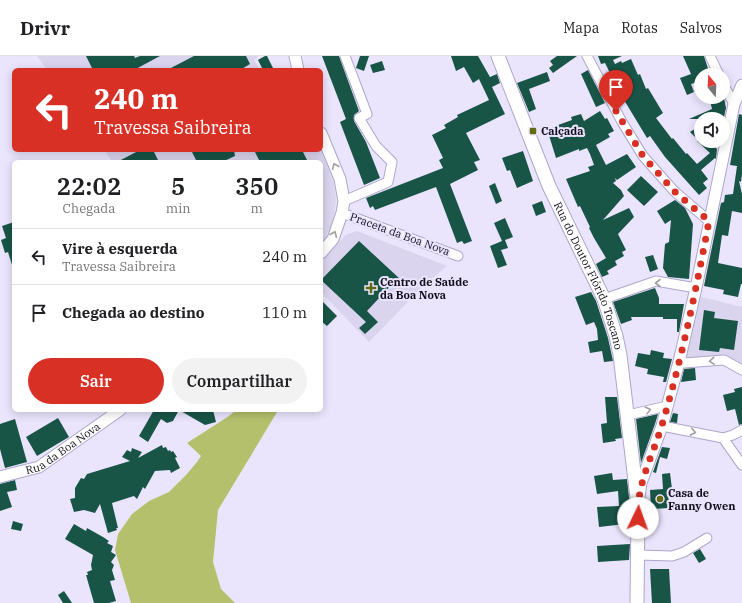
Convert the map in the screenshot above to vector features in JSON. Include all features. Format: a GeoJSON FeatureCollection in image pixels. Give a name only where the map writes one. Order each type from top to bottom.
{"type":"FeatureCollection","features":[{"type":"Feature","properties":{"kind":"main road","name":"Rua do Doutor Flórido Toscano"},"geometry":{"type":"LineString","coordinates":[[498,56],[549,186],[604,299],[618,345],[628,415],[638,506],[637,603]]}},
{"type":"Feature","properties":{"kind":"street"},"geometry":{"type":"LineString","coordinates":[[344,201],[388,182],[392,162],[376,146],[359,118],[367,114],[345,56]]}},
{"type":"Feature","properties":{"kind":"street"},"geometry":{"type":"LineString","coordinates":[[587,56],[622,122],[643,156],[674,191],[709,221]]}},
{"type":"Feature","properties":{"kind":"street"},"geometry":{"type":"LineString","coordinates":[[710,56],[716,68]]}},
{"type":"Feature","properties":{"kind":"street"},"geometry":{"type":"LineString","coordinates":[[298,57],[298,68]]}},
{"type":"Feature","properties":{"kind":"street"},"geometry":{"type":"LineString","coordinates":[[638,506],[641,483],[662,426],[679,362],[734,104],[742,85]]}},
{"type":"Feature","properties":{"kind":"street"},"geometry":{"type":"LineString","coordinates":[[730,97],[734,104]]}},
{"type":"Feature","properties":{"kind":"street"},"geometry":{"type":"LineString","coordinates":[[323,138],[340,179],[344,201],[342,213],[333,239],[323,250]]}},
{"type":"Feature","properties":{"kind":"street","name":"Praceta da Boa Nova"},"geometry":{"type":"LineString","coordinates":[[342,213],[458,256]]}},
{"type":"Feature","properties":{"kind":"street"},"geometry":{"type":"LineString","coordinates":[[604,299],[656,281],[696,288]]}},
{"type":"Feature","properties":{"kind":"street"},"geometry":{"type":"LineString","coordinates":[[679,362],[684,363],[724,360],[742,370]]}},
{"type":"Feature","properties":{"kind":"street"},"geometry":{"type":"LineString","coordinates":[[628,415],[667,406]]}},
{"type":"Feature","properties":{"kind":"street","name":"Rua da Boa Nova"},"geometry":{"type":"LineString","coordinates":[[0,477],[40,467],[117,412]]}},
{"type":"Feature","properties":{"kind":"street"},"geometry":{"type":"LineString","coordinates":[[662,426],[723,438],[742,430]]}},
{"type":"Feature","properties":{"kind":"street"},"geometry":{"type":"LineString","coordinates":[[723,438],[742,465]]}},
{"type":"Feature","properties":{"kind":"street"},"geometry":{"type":"LineString","coordinates":[[638,555],[672,556],[684,552],[707,538]]}},
{"type":"Feature","properties":{"kind":"shaded area"},"geometry":{"type":"Polygon","coordinates":[[[37,56],[257,56],[258,57],[254,60],[259,68],[46,68],[37,56]]]}},
{"type":"Feature","properties":{"kind":"shaded area"},"geometry":{"type":"Polygon","coordinates":[[[106,152],[322,152],[334,184],[336,200],[333,221],[323,241],[323,160],[111,160],[106,152]]]}},
{"type":"Feature","properties":{"kind":"shaded area","name":"Centro de Saúde da Boa Nova"},"geometry":{"type":"Polygon","coordinates":[[[357,231],[447,266],[425,284],[369,342],[323,294],[323,259],[346,235],[357,231]]]}},
{"type":"Feature","properties":{"kind":"shaded area"},"geometry":{"type":"Polygon","coordinates":[[[698,296],[742,307],[742,365],[724,355],[692,359],[685,357],[698,296]]]}},
{"type":"Feature","properties":{"kind":"green space"},"geometry":{"type":"Polygon","coordinates":[[[234,412],[277,412],[218,510],[213,562],[221,589],[235,603],[131,603],[115,550],[118,534],[132,514],[149,501],[169,492],[197,462],[201,456],[187,443],[234,412]]]}},
{"type":"Feature","properties":{"kind":"building"},"geometry":{"type":"Polygon","coordinates":[[[86,56],[134,56],[135,58],[140,56],[160,56],[138,68],[92,68],[86,56]]]}},
{"type":"Feature","properties":{"kind":"building"},"geometry":{"type":"Polygon","coordinates":[[[194,56],[246,56],[250,64],[243,68],[171,68],[194,56]]]}},
{"type":"Feature","properties":{"kind":"building"},"geometry":{"type":"Polygon","coordinates":[[[267,56],[273,68],[262,68],[258,60],[267,56]]]}},
{"type":"Feature","properties":{"kind":"building"},"geometry":{"type":"Polygon","coordinates":[[[322,56],[339,56],[359,111],[354,115],[354,121],[366,142],[380,178],[364,185],[340,122],[346,119],[322,56]]]}},
{"type":"Feature","properties":{"kind":"building"},"geometry":{"type":"Polygon","coordinates":[[[360,56],[369,56],[364,71],[356,68],[360,56]]]}},
{"type":"Feature","properties":{"kind":"building"},"geometry":{"type":"Polygon","coordinates":[[[451,56],[478,56],[490,77],[497,74],[500,83],[492,87],[505,114],[466,133],[480,160],[474,162],[478,170],[450,184],[472,241],[464,244],[462,241],[457,243],[436,187],[375,210],[373,206],[370,208],[366,198],[443,168],[439,160],[443,158],[432,135],[446,128],[444,125],[458,117],[457,115],[489,100],[479,79],[473,83],[464,67],[456,71],[451,56]]]}},
{"type":"Feature","properties":{"kind":"building"},"geometry":{"type":"Polygon","coordinates":[[[557,56],[577,56],[553,73],[549,68],[553,65],[550,61],[557,56]]]}},
{"type":"Feature","properties":{"kind":"building"},"geometry":{"type":"Polygon","coordinates":[[[598,56],[622,56],[613,60],[615,64],[631,59],[638,75],[640,74],[646,89],[648,88],[663,113],[656,118],[672,139],[673,138],[686,154],[687,153],[697,164],[710,153],[705,148],[717,149],[716,159],[715,158],[701,170],[708,179],[703,183],[707,188],[699,195],[665,157],[650,136],[647,138],[621,95],[605,63],[601,64],[598,56]]]}},
{"type":"Feature","properties":{"kind":"building"},"geometry":{"type":"Polygon","coordinates":[[[683,56],[704,56],[708,68],[694,68],[694,83],[691,84],[694,92],[687,95],[680,78],[691,74],[683,56]]]}},
{"type":"Feature","properties":{"kind":"building"},"geometry":{"type":"Polygon","coordinates":[[[382,61],[385,70],[373,73],[370,65],[382,61]]]}},
{"type":"Feature","properties":{"kind":"building"},"geometry":{"type":"Polygon","coordinates":[[[588,70],[605,103],[596,107],[581,74],[588,70]]]}},
{"type":"Feature","properties":{"kind":"building"},"geometry":{"type":"Polygon","coordinates":[[[547,72],[550,81],[529,89],[536,109],[529,112],[517,83],[547,72]]]}},
{"type":"Feature","properties":{"kind":"building"},"geometry":{"type":"Polygon","coordinates":[[[711,104],[725,104],[725,112],[705,112],[712,109],[711,104]]]}},
{"type":"Feature","properties":{"kind":"building"},"geometry":{"type":"Polygon","coordinates":[[[600,111],[605,119],[607,118],[614,131],[608,134],[610,137],[596,145],[606,165],[627,154],[636,167],[617,180],[615,178],[616,181],[613,183],[621,190],[624,196],[603,220],[629,208],[634,217],[618,234],[626,250],[622,252],[624,256],[615,261],[617,265],[607,271],[609,274],[602,277],[596,264],[606,258],[589,228],[590,227],[580,206],[578,207],[566,179],[590,171],[588,167],[594,165],[590,154],[587,148],[579,151],[579,149],[556,158],[547,129],[572,120],[571,117],[581,114],[584,121],[600,111]]]}},
{"type":"Feature","properties":{"kind":"building"},"geometry":{"type":"Polygon","coordinates":[[[739,114],[742,115],[742,174],[741,182],[739,181],[742,194],[742,213],[732,211],[728,236],[722,235],[718,263],[742,268],[742,284],[738,297],[723,294],[724,290],[704,286],[721,203],[724,202],[725,195],[733,194],[737,166],[730,165],[739,114]]]}},
{"type":"Feature","properties":{"kind":"building"},"geometry":{"type":"Polygon","coordinates":[[[694,129],[694,136],[690,132],[694,129]]]}},
{"type":"Feature","properties":{"kind":"building"},"geometry":{"type":"Polygon","coordinates":[[[523,151],[533,181],[517,188],[510,170],[507,171],[502,158],[523,151]]]}},
{"type":"Feature","properties":{"kind":"building"},"geometry":{"type":"Polygon","coordinates":[[[136,152],[154,152],[158,160],[121,160],[136,152]]]}},
{"type":"Feature","properties":{"kind":"building"},"geometry":{"type":"Polygon","coordinates":[[[192,152],[234,152],[235,156],[226,160],[196,160],[192,152]]]}},
{"type":"Feature","properties":{"kind":"building"},"geometry":{"type":"Polygon","coordinates":[[[255,152],[303,152],[307,160],[259,160],[255,152]]]}},
{"type":"Feature","properties":{"kind":"building"},"geometry":{"type":"Polygon","coordinates":[[[641,176],[658,192],[644,206],[627,190],[641,176]]]}},
{"type":"Feature","properties":{"kind":"building"},"geometry":{"type":"Polygon","coordinates":[[[495,183],[502,201],[496,204],[489,186],[495,183]]]}},
{"type":"Feature","properties":{"kind":"building"},"geometry":{"type":"Polygon","coordinates":[[[675,200],[685,208],[693,224],[689,279],[668,277],[663,268],[665,244],[669,242],[671,220],[665,224],[657,211],[675,200]]]}},
{"type":"Feature","properties":{"kind":"building"},"geometry":{"type":"Polygon","coordinates":[[[542,201],[546,212],[536,216],[532,205],[542,201]]]}},
{"type":"Feature","properties":{"kind":"building"},"geometry":{"type":"Polygon","coordinates":[[[505,218],[513,237],[505,240],[508,248],[501,250],[507,265],[498,268],[490,246],[502,241],[494,223],[505,218]]]}},
{"type":"Feature","properties":{"kind":"building"},"geometry":{"type":"Polygon","coordinates":[[[12,223],[12,265],[8,252],[5,253],[1,240],[6,238],[2,226],[12,223]]]}},
{"type":"Feature","properties":{"kind":"building"},"geometry":{"type":"Polygon","coordinates":[[[359,241],[400,279],[395,284],[394,282],[367,311],[378,322],[365,334],[359,328],[366,322],[323,282],[323,278],[359,241]]]}},
{"type":"Feature","properties":{"kind":"building"},"geometry":{"type":"Polygon","coordinates":[[[653,255],[658,269],[650,272],[645,257],[653,255]]]}},
{"type":"Feature","properties":{"kind":"building"},"geometry":{"type":"Polygon","coordinates":[[[655,288],[659,298],[659,304],[684,304],[679,332],[677,332],[677,319],[663,319],[663,317],[631,317],[632,320],[621,324],[613,302],[655,288]]]}},
{"type":"Feature","properties":{"kind":"building"},"geometry":{"type":"Polygon","coordinates":[[[591,292],[596,301],[608,338],[613,361],[604,362],[602,351],[590,353],[588,342],[598,340],[597,329],[594,322],[586,325],[575,297],[591,292]]]}},
{"type":"Feature","properties":{"kind":"building"},"geometry":{"type":"Polygon","coordinates":[[[323,302],[337,316],[327,326],[323,323],[323,302]]]}},
{"type":"Feature","properties":{"kind":"building"},"geometry":{"type":"Polygon","coordinates":[[[704,310],[715,312],[714,318],[738,321],[734,350],[720,348],[719,352],[699,350],[704,310]]]}},
{"type":"Feature","properties":{"kind":"building"},"geometry":{"type":"Polygon","coordinates":[[[651,350],[664,353],[663,358],[672,359],[666,382],[663,382],[664,377],[647,374],[648,369],[635,366],[638,353],[650,355],[651,350]]]}},
{"type":"Feature","properties":{"kind":"building"},"geometry":{"type":"Polygon","coordinates":[[[695,368],[696,380],[681,382],[684,369],[695,368]]]}},
{"type":"Feature","properties":{"kind":"building"},"geometry":{"type":"Polygon","coordinates":[[[742,387],[742,424],[739,425],[735,409],[727,411],[723,395],[735,392],[734,389],[742,387]]]}},
{"type":"Feature","properties":{"kind":"building"},"geometry":{"type":"Polygon","coordinates":[[[605,397],[617,397],[622,438],[615,439],[616,441],[603,443],[601,424],[607,423],[605,397]]]}},
{"type":"Feature","properties":{"kind":"building"},"geometry":{"type":"Polygon","coordinates":[[[153,412],[178,412],[173,421],[167,423],[161,419],[148,442],[139,436],[153,412]]]}},
{"type":"Feature","properties":{"kind":"building"},"geometry":{"type":"Polygon","coordinates":[[[182,412],[214,412],[216,422],[205,425],[182,412]]]}},
{"type":"Feature","properties":{"kind":"building"},"geometry":{"type":"Polygon","coordinates":[[[673,413],[678,414],[677,423],[670,422],[673,413]]]}},
{"type":"Feature","properties":{"kind":"building"},"geometry":{"type":"Polygon","coordinates":[[[658,414],[655,424],[641,463],[636,419],[658,414]]]}},
{"type":"Feature","properties":{"kind":"building"},"geometry":{"type":"Polygon","coordinates":[[[58,418],[69,437],[37,456],[26,437],[58,418]]]}},
{"type":"Feature","properties":{"kind":"building"},"geometry":{"type":"Polygon","coordinates":[[[15,419],[27,462],[5,468],[0,449],[0,424],[15,419]]]}},
{"type":"Feature","properties":{"kind":"building"},"geometry":{"type":"Polygon","coordinates":[[[162,445],[163,448],[166,447],[168,451],[173,451],[177,457],[175,458],[180,468],[171,473],[170,470],[155,471],[145,489],[143,487],[137,499],[134,496],[112,503],[118,528],[116,528],[117,530],[108,533],[100,504],[95,513],[84,510],[74,512],[70,499],[75,498],[75,488],[81,478],[84,479],[87,474],[130,461],[122,457],[127,450],[131,452],[132,448],[142,452],[138,458],[162,445]]]}},
{"type":"Feature","properties":{"kind":"building"},"geometry":{"type":"Polygon","coordinates":[[[662,447],[670,448],[667,459],[660,457],[656,473],[653,472],[662,447]]]}},
{"type":"Feature","properties":{"kind":"building"},"geometry":{"type":"Polygon","coordinates":[[[612,473],[613,480],[627,479],[630,519],[625,519],[625,524],[599,527],[597,507],[619,506],[618,491],[597,494],[594,476],[612,473]]]}},
{"type":"Feature","properties":{"kind":"building","name":"Casa de Fanny Owen"},"geometry":{"type":"Polygon","coordinates":[[[670,473],[672,489],[667,490],[670,508],[651,509],[650,490],[663,489],[662,474],[670,473]]]}},
{"type":"Feature","properties":{"kind":"building"},"geometry":{"type":"Polygon","coordinates":[[[15,480],[17,490],[7,492],[12,507],[0,511],[0,484],[15,480]]]}},
{"type":"Feature","properties":{"kind":"building"},"geometry":{"type":"Polygon","coordinates":[[[13,521],[23,524],[21,531],[11,529],[13,521]]]}},
{"type":"Feature","properties":{"kind":"building"},"geometry":{"type":"Polygon","coordinates":[[[74,524],[86,531],[87,528],[103,537],[109,541],[107,543],[113,546],[111,552],[116,555],[111,562],[114,565],[112,570],[115,580],[110,581],[116,601],[109,603],[94,603],[86,575],[88,575],[87,572],[92,570],[91,565],[93,555],[65,539],[74,524]]]}},
{"type":"Feature","properties":{"kind":"building"},"geometry":{"type":"Polygon","coordinates":[[[630,544],[629,560],[598,562],[597,546],[630,544]]]}},
{"type":"Feature","properties":{"kind":"building"},"geometry":{"type":"Polygon","coordinates":[[[700,549],[706,559],[699,563],[693,553],[700,549]]]}},
{"type":"Feature","properties":{"kind":"building"},"geometry":{"type":"Polygon","coordinates":[[[650,569],[669,569],[671,603],[652,603],[650,569]]]}},
{"type":"Feature","properties":{"kind":"building"},"geometry":{"type":"Polygon","coordinates":[[[64,591],[72,603],[63,603],[58,595],[64,591]]]}},
{"type":"Feature","properties":{"kind":"place","name":"Calçada"},"geometry":{"type":"Point","coordinates":[533,131]}},
{"type":"Feature","properties":{"kind":"place","name":"Centro de Saúde da Boa Nova"},"geometry":{"type":"Point","coordinates":[371,288]}},
{"type":"Feature","properties":{"kind":"place","name":"Casa de Fanny Owen"},"geometry":{"type":"Point","coordinates":[660,499]}},
{"type":"Feature","properties":{"kind":"route"},"geometry":{"type":"LineString","coordinates":[[616,111],[643,156],[674,191],[709,221],[696,288],[679,362],[662,426],[641,483],[638,518]]}}]}
